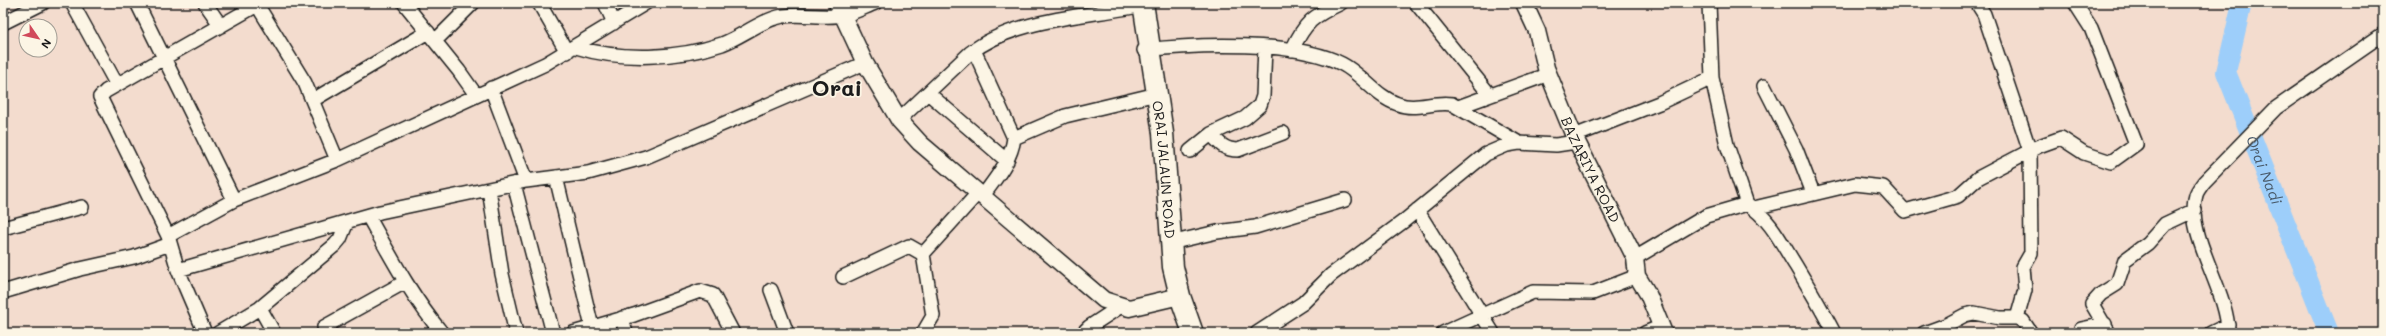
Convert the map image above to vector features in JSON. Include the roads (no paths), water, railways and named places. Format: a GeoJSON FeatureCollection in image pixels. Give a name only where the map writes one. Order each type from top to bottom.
{"type":"FeatureCollection","features":[{"type":"Feature","properties":{"kind":"main road","name":"ORAI JALAUN ROAD"},"geometry":{"type":"LineString","coordinates":[[1141,4],[1153,94],[1175,297],[1182,333]]}},
{"type":"Feature","properties":{"kind":"main road","name":"ORAI JALAUN ROAD"},"geometry":{"type":"LineString","coordinates":[[1161,167],[1164,267],[1175,297],[1193,333]]}},
{"type":"Feature","properties":{"kind":"street"},"geometry":{"type":"LineString","coordinates":[[3,23],[43,3]]}},
{"type":"Feature","properties":{"kind":"street"},"geometry":{"type":"LineString","coordinates":[[72,3],[117,85]]}},
{"type":"Feature","properties":{"kind":"street"},"geometry":{"type":"LineString","coordinates":[[138,3],[234,200]]}},
{"type":"Feature","properties":{"kind":"street"},"geometry":{"type":"LineString","coordinates":[[205,3],[222,26]]}},
{"type":"Feature","properties":{"kind":"street"},"geometry":{"type":"LineString","coordinates":[[404,3],[432,36],[476,95]]}},
{"type":"Feature","properties":{"kind":"street"},"geometry":{"type":"LineString","coordinates":[[313,100],[432,36],[473,3]]}},
{"type":"Feature","properties":{"kind":"street"},"geometry":{"type":"LineString","coordinates":[[539,3],[571,49],[628,58],[696,51],[723,43],[782,16],[805,14],[875,3]]}},
{"type":"Feature","properties":{"kind":"street"},"geometry":{"type":"LineString","coordinates":[[605,3],[614,23]]}},
{"type":"Feature","properties":{"kind":"street"},"geometry":{"type":"LineString","coordinates":[[3,292],[80,269],[134,257],[169,240],[234,200],[337,160],[571,49],[646,3]]}},
{"type":"Feature","properties":{"kind":"street"},"geometry":{"type":"LineString","coordinates":[[1292,50],[1306,23],[1317,14],[1341,3]]}},
{"type":"Feature","properties":{"kind":"street"},"geometry":{"type":"LineString","coordinates":[[1416,3],[1490,95]]}},
{"type":"Feature","properties":{"kind":"street","name":"BAZARIYA ROAD"},"geometry":{"type":"LineString","coordinates":[[1524,3],[1537,31],[1549,74],[1575,139],[1634,258],[1638,276],[1663,330]]}},
{"type":"Feature","properties":{"kind":"street"},"geometry":{"type":"LineString","coordinates":[[1709,3],[1712,78],[1727,145],[1750,206],[1771,226],[1818,299],[1834,333]]}},
{"type":"Feature","properties":{"kind":"street"},"geometry":{"type":"LineString","coordinates":[[1977,3],[1984,14],[2030,151],[2032,253],[2023,267],[2025,290],[2017,318]]}},
{"type":"Feature","properties":{"kind":"street"},"geometry":{"type":"LineString","coordinates":[[1634,258],[1706,216],[1855,184],[1883,187],[1905,211],[1958,196],[1978,178],[2030,151],[2061,138],[2084,153],[2111,162],[2136,144],[2091,28],[2075,3]]}},
{"type":"Feature","properties":{"kind":"street"},"geometry":{"type":"LineString","coordinates":[[205,333],[178,270],[169,240],[101,102],[100,97],[102,94],[222,26],[257,4],[305,83],[337,160]]}},
{"type":"Feature","properties":{"kind":"street"},"geometry":{"type":"LineString","coordinates":[[899,120],[974,50],[1003,33],[1051,21],[1141,4]]}},
{"type":"Feature","properties":{"kind":"street"},"geometry":{"type":"LineString","coordinates":[[840,9],[865,63],[899,120],[920,143],[980,195],[1104,300],[1121,306],[1140,307],[1175,297]]}},
{"type":"Feature","properties":{"kind":"street"},"geometry":{"type":"LineString","coordinates":[[2211,333],[2228,329],[2222,299],[2204,253],[2195,210],[2196,195],[2204,182],[2226,157],[2276,108],[2383,34]]}},
{"type":"Feature","properties":{"kind":"street"},"geometry":{"type":"LineString","coordinates":[[1146,49],[1250,46],[1292,50],[1327,58],[1342,64],[1358,74],[1390,101],[1399,105],[1409,106],[1444,102],[1458,107],[1519,143]]}},
{"type":"Feature","properties":{"kind":"street"},"geometry":{"type":"LineString","coordinates":[[1190,151],[1211,134],[1245,118],[1260,105],[1263,96],[1265,47]]}},
{"type":"Feature","properties":{"kind":"street"},"geometry":{"type":"LineString","coordinates":[[923,254],[980,195],[1007,161],[1013,149],[1014,138],[974,50]]}},
{"type":"Feature","properties":{"kind":"street"},"geometry":{"type":"LineString","coordinates":[[178,270],[368,216],[520,183],[588,172],[646,157],[865,63]]}},
{"type":"Feature","properties":{"kind":"street"},"geometry":{"type":"LineString","coordinates":[[1458,107],[1549,74]]}},
{"type":"Feature","properties":{"kind":"street"},"geometry":{"type":"LineString","coordinates":[[1256,333],[1304,303],[1331,275],[1417,210],[1486,154],[1507,145],[1519,143],[1556,145],[1575,139],[1659,103],[1712,78]]}},
{"type":"Feature","properties":{"kind":"street"},"geometry":{"type":"LineString","coordinates":[[1764,86],[1796,149],[1813,193]]}},
{"type":"Feature","properties":{"kind":"street"},"geometry":{"type":"LineString","coordinates":[[491,88],[520,183],[553,333]]}},
{"type":"Feature","properties":{"kind":"street"},"geometry":{"type":"LineString","coordinates":[[928,94],[1007,161]]}},
{"type":"Feature","properties":{"kind":"street"},"geometry":{"type":"LineString","coordinates":[[1014,138],[1065,116],[1153,94]]}},
{"type":"Feature","properties":{"kind":"street"},"geometry":{"type":"LineString","coordinates":[[1211,134],[1226,149],[1238,150],[1283,133]]}},
{"type":"Feature","properties":{"kind":"street"},"geometry":{"type":"LineString","coordinates":[[556,177],[592,327]]}},
{"type":"Feature","properties":{"kind":"street"},"geometry":{"type":"LineString","coordinates":[[489,190],[502,274],[516,333]]}},
{"type":"Feature","properties":{"kind":"street"},"geometry":{"type":"LineString","coordinates":[[1170,243],[1217,232],[1255,227],[1345,200]]}},
{"type":"Feature","properties":{"kind":"street"},"geometry":{"type":"LineString","coordinates":[[3,228],[82,207]]}},
{"type":"Feature","properties":{"kind":"street"},"geometry":{"type":"LineString","coordinates":[[1417,210],[1493,333]]}},
{"type":"Feature","properties":{"kind":"street"},"geometry":{"type":"LineString","coordinates":[[2107,329],[2092,304],[2101,294],[2117,284],[2125,260],[2148,243],[2165,224],[2195,210]]}},
{"type":"Feature","properties":{"kind":"street"},"geometry":{"type":"LineString","coordinates":[[368,216],[405,282],[437,331]]}},
{"type":"Feature","properties":{"kind":"street"},"geometry":{"type":"LineString","coordinates":[[218,333],[260,308],[334,245],[340,239],[347,222]]}},
{"type":"Feature","properties":{"kind":"street"},"geometry":{"type":"LineString","coordinates":[[843,277],[909,246],[923,254]]}},
{"type":"Feature","properties":{"kind":"street"},"geometry":{"type":"LineString","coordinates":[[923,254],[933,316],[923,333]]}},
{"type":"Feature","properties":{"kind":"street"},"geometry":{"type":"LineString","coordinates":[[1443,333],[1533,292],[1593,293],[1638,276]]}},
{"type":"Feature","properties":{"kind":"street"},"geometry":{"type":"LineString","coordinates":[[324,327],[405,282]]}},
{"type":"Feature","properties":{"kind":"street"},"geometry":{"type":"LineString","coordinates":[[771,290],[787,333]]}},
{"type":"Feature","properties":{"kind":"street"},"geometry":{"type":"LineString","coordinates":[[573,333],[700,291],[708,292],[718,302],[733,333]]}},
{"type":"Feature","properties":{"kind":"street"},"geometry":{"type":"LineString","coordinates":[[1083,333],[1089,327],[1121,306]]}},
{"type":"Feature","properties":{"kind":"street"},"geometry":{"type":"LineString","coordinates":[[260,308],[274,333]]}},
{"type":"Feature","properties":{"kind":"street"},"geometry":{"type":"LineString","coordinates":[[1924,333],[1946,325],[1965,315],[1974,313],[2000,318],[2017,318],[2023,321],[2031,333]]}},
{"type":"Feature","properties":{"kind":"street"},"geometry":{"type":"LineString","coordinates":[[622,318],[626,333]]}},
{"type":"Feature","properties":{"kind":"street"},"geometry":{"type":"LineString","coordinates":[[2081,329],[2107,329]]}},
{"type":"Feature","properties":{"kind":"street"},"geometry":{"type":"LineString","coordinates":[[1645,333],[1663,330]]}},
{"type":"Feature","properties":{"kind":"waterway","name":"Orai Nadi"},"geometry":{"type":"LineString","coordinates":[[2242,3],[2226,72],[2329,333]]}},
{"type":"Feature","properties":{"kind":"district","name":"Orai"},"geometry":{"type":"Point","coordinates":[837,87]}}]}
